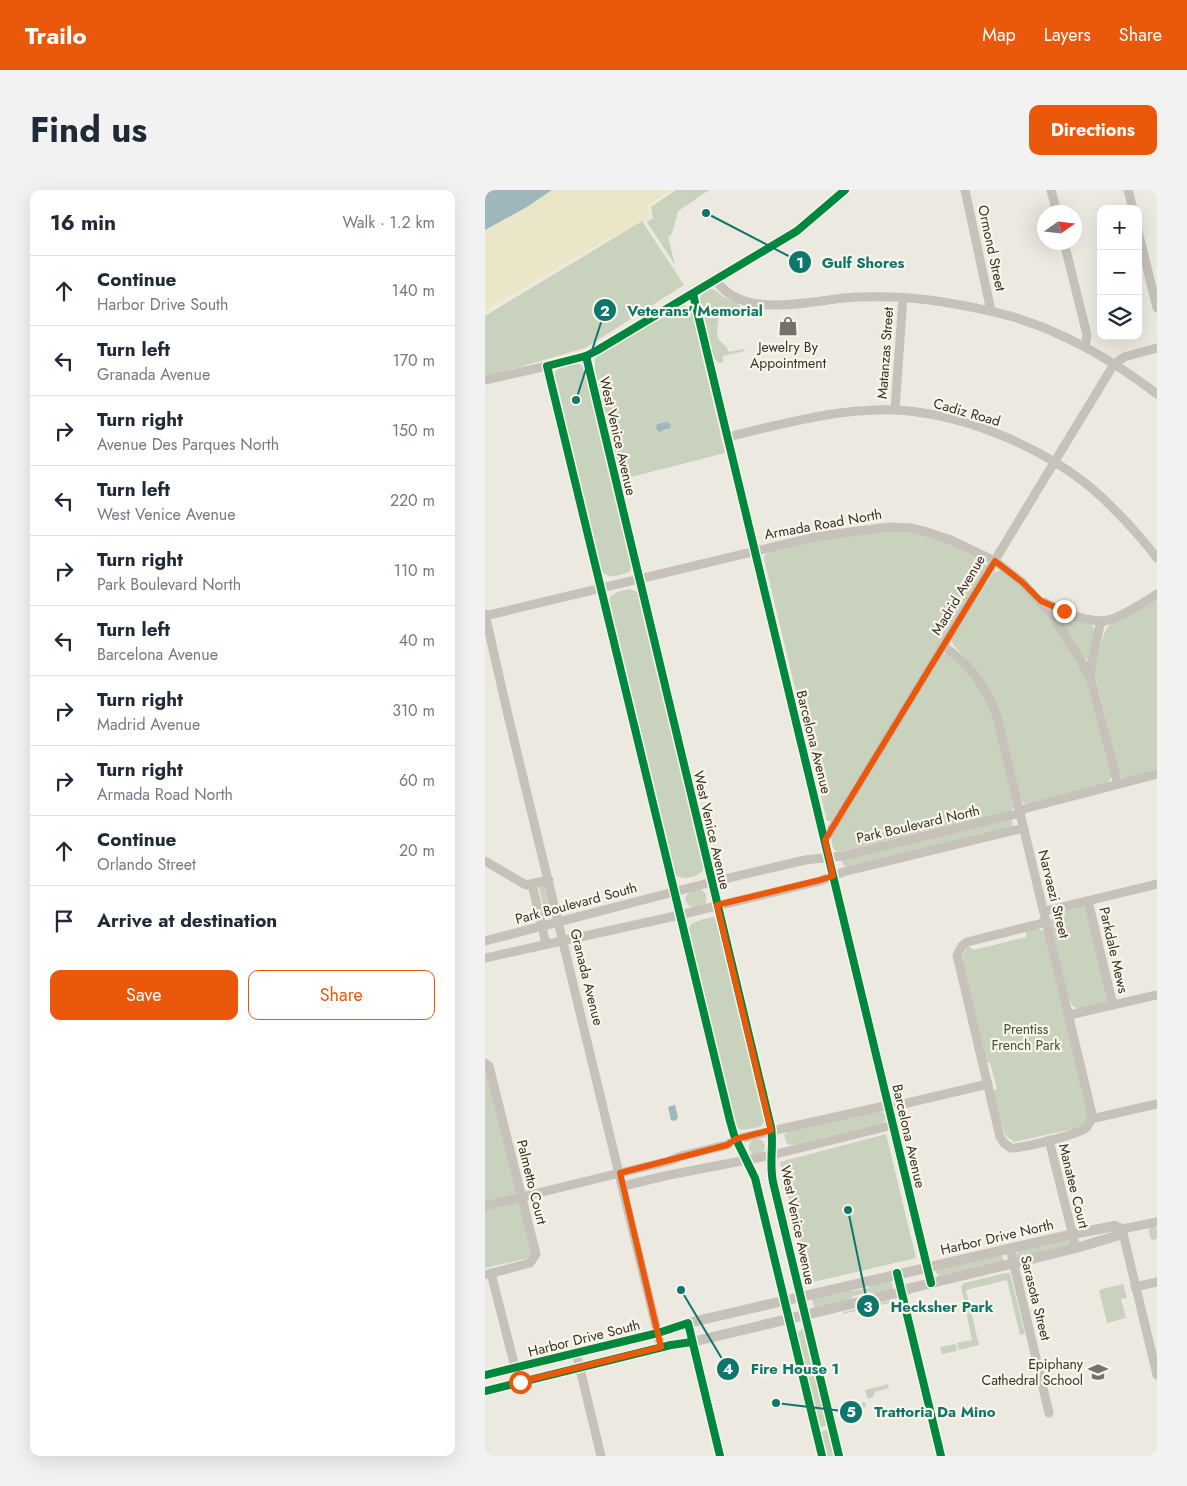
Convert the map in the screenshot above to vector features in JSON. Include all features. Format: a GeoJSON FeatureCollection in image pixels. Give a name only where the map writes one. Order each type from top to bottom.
{"type":"FeatureCollection","features":[{"type":"Feature","properties":{"kind":"street"},"geometry":{"type":"LineString","coordinates":[[485,380],[586,356],[693,294],[804,226],[845,190]]}},
{"type":"Feature","properties":{"kind":"street","name":"Ormond Street"},"geometry":{"type":"LineString","coordinates":[[965,190],[991,311]]}},
{"type":"Feature","properties":{"kind":"street"},"geometry":{"type":"LineString","coordinates":[[1051,190],[1055,205]]}},
{"type":"Feature","properties":{"kind":"street"},"geometry":{"type":"LineString","coordinates":[[1128,190],[1132,205]]}},
{"type":"Feature","properties":{"kind":"street"},"geometry":{"type":"LineString","coordinates":[[1142,247],[1157,308]]}},
{"type":"Feature","properties":{"kind":"street"},"geometry":{"type":"LineString","coordinates":[[1066,250],[1087,335],[1085,346]]}},
{"type":"Feature","properties":{"kind":"street"},"geometry":{"type":"LineString","coordinates":[[716,280],[721,288],[732,296],[755,303],[777,306],[854,297],[903,297],[991,311],[1032,323],[1085,346],[1157,394]]}},
{"type":"Feature","properties":{"kind":"street","name":"Barcelona Avenue"},"geometry":{"type":"LineString","coordinates":[[693,294],[931,1283]]}},
{"type":"Feature","properties":{"kind":"street","name":"Matanzas Street"},"geometry":{"type":"LineString","coordinates":[[895,410],[903,297]]}},
{"type":"Feature","properties":{"kind":"street"},"geometry":{"type":"LineString","coordinates":[[1114,364],[1124,357],[1157,348]]}},
{"type":"Feature","properties":{"kind":"street","name":"West Venice Avenue"},"geometry":{"type":"LineString","coordinates":[[586,356],[771,1130],[773,1182],[839,1456]]}},
{"type":"Feature","properties":{"kind":"street","name":"Madrid Avenue"},"geometry":{"type":"LineString","coordinates":[[825,840],[1114,364]]}},
{"type":"Feature","properties":{"kind":"street"},"geometry":{"type":"LineString","coordinates":[[547,366],[728,1112],[736,1139],[755,1178],[822,1456]]}},
{"type":"Feature","properties":{"kind":"street","name":"Cadiz Road"},"geometry":{"type":"LineString","coordinates":[[728,437],[816,417],[852,412],[895,410],[943,417],[972,426],[1022,446],[1055,462],[1086,483],[1157,558]]}},
{"type":"Feature","properties":{"kind":"street","name":"Armada Road North"},"geometry":{"type":"LineString","coordinates":[[485,615],[755,550],[836,533],[874,528],[912,528],[963,545],[995,561],[1022,582],[1041,601],[1074,648],[1091,680],[1119,784]]}},
{"type":"Feature","properties":{"kind":"street"},"geometry":{"type":"LineString","coordinates":[[1041,601],[1083,618],[1101,621],[1115,618],[1157,594]]}},
{"type":"Feature","properties":{"kind":"street","name":"Granada Avenue"},"geometry":{"type":"LineString","coordinates":[[485,615],[661,1347]]}},
{"type":"Feature","properties":{"kind":"street"},"geometry":{"type":"LineString","coordinates":[[1091,680],[1091,664],[1101,621]]}},
{"type":"Feature","properties":{"kind":"street","name":"Narvaezi Street"},"geometry":{"type":"LineString","coordinates":[[943,646],[957,656],[975,674],[991,701],[999,724],[1091,1108],[1091,1119]]}},
{"type":"Feature","properties":{"kind":"street","name":"Park Boulevard North"},"geometry":{"type":"LineString","coordinates":[[675,891],[805,860],[842,856],[1020,812],[1157,774]]}},
{"type":"Feature","properties":{"kind":"street","name":"Park Boulevard North"},"geometry":{"type":"LineString","coordinates":[[680,914],[1024,828]]}},
{"type":"Feature","properties":{"kind":"street"},"geometry":{"type":"LineString","coordinates":[[485,861],[522,883],[532,884],[549,880]]}},
{"type":"Feature","properties":{"kind":"street"},"geometry":{"type":"LineString","coordinates":[[532,884],[547,944]]}},
{"type":"Feature","properties":{"kind":"street"},"geometry":{"type":"LineString","coordinates":[[1045,912],[1157,884]]}},
{"type":"Feature","properties":{"kind":"street","name":"Park Boulevard South"},"geometry":{"type":"LineString","coordinates":[[485,941],[675,891]]}},
{"type":"Feature","properties":{"kind":"street","name":"Parkdale Mews"},"geometry":{"type":"LineString","coordinates":[[1088,901],[1113,1005]]}},
{"type":"Feature","properties":{"kind":"street"},"geometry":{"type":"LineString","coordinates":[[485,958],[680,914]]}},
{"type":"Feature","properties":{"kind":"street","name":"Manatee Court"},"geometry":{"type":"LineString","coordinates":[[1047,922],[967,942],[958,952],[957,960],[1000,1137],[1004,1143],[1014,1148],[1049,1140],[1076,1248]]}},
{"type":"Feature","properties":{"kind":"street"},"geometry":{"type":"LineString","coordinates":[[1069,1015],[1157,995]]}},
{"type":"Feature","properties":{"kind":"street","name":"Palmetto Court"},"geometry":{"type":"LineString","coordinates":[[485,1062],[489,1066],[535,1249],[535,1258],[530,1263],[488,1274]]}},
{"type":"Feature","properties":{"kind":"street"},"geometry":{"type":"LineString","coordinates":[[485,1206],[727,1145],[736,1139],[771,1130],[889,1105],[903,1104],[987,1084]]}},
{"type":"Feature","properties":{"kind":"street"},"geometry":{"type":"LineString","coordinates":[[1049,1140],[1081,1130],[1088,1126],[1091,1119],[1157,1104]]}},
{"type":"Feature","properties":{"kind":"street"},"geometry":{"type":"LineString","coordinates":[[623,1186],[669,1175],[747,1161],[893,1125]]}},
{"type":"Feature","properties":{"kind":"street","name":"Harbor Drive North"},"geometry":{"type":"LineString","coordinates":[[805,1315],[1076,1248],[1122,1231],[1157,1222]]}},
{"type":"Feature","properties":{"kind":"street","name":"Harbor Drive North"},"geometry":{"type":"LineString","coordinates":[[785,1300],[1073,1234],[1115,1226],[1122,1231]]}},
{"type":"Feature","properties":{"kind":"street"},"geometry":{"type":"LineString","coordinates":[[1122,1231],[1157,1375]]}},
{"type":"Feature","properties":{"kind":"street","name":"Sarasota Street"},"geometry":{"type":"LineString","coordinates":[[1010,1248],[1049,1413]]}},
{"type":"Feature","properties":{"kind":"street"},"geometry":{"type":"LineString","coordinates":[[488,1274],[519,1383]]}},
{"type":"Feature","properties":{"kind":"street"},"geometry":{"type":"LineString","coordinates":[[897,1274],[941,1456]]}},
{"type":"Feature","properties":{"kind":"street"},"geometry":{"type":"LineString","coordinates":[[1135,1287],[1157,1282]]}},
{"type":"Feature","properties":{"kind":"street","name":"Harbor Drive South"},"geometry":{"type":"LineString","coordinates":[[485,1375],[785,1300]]}},
{"type":"Feature","properties":{"kind":"street","name":"Harbor Drive South"},"geometry":{"type":"LineString","coordinates":[[485,1391],[661,1347],[692,1342],[805,1315]]}},
{"type":"Feature","properties":{"kind":"street"},"geometry":{"type":"LineString","coordinates":[[688,1324],[720,1456]]}},
{"type":"Feature","properties":{"kind":"street"},"geometry":{"type":"LineString","coordinates":[[576,1352],[601,1456]]}},
{"type":"Feature","properties":{"kind":"green space"},"geometry":{"type":"Polygon","coordinates":[[[676,190],[709,190],[678,211],[672,234],[668,237],[675,265],[647,222],[653,218],[651,207],[676,190]]]}},
{"type":"Feature","properties":{"kind":"green space"},"geometry":{"type":"Polygon","coordinates":[[[642,221],[684,285],[585,348],[485,377],[485,316],[642,221]]]}},
{"type":"Feature","properties":{"kind":"green space"},"geometry":{"type":"Polygon","coordinates":[[[710,289],[736,302],[741,308],[739,314],[736,308],[718,313],[717,334],[729,352],[744,349],[745,351],[723,356],[723,362],[719,363],[714,358],[700,299],[702,293],[710,289]]]}},
{"type":"Feature","properties":{"kind":"green space"},"geometry":{"type":"Polygon","coordinates":[[[683,305],[690,308],[692,313],[725,453],[623,479],[621,478],[595,370],[595,359],[600,354],[683,305]]]}},
{"type":"Feature","properties":{"kind":"green space"},"geometry":{"type":"Polygon","coordinates":[[[578,363],[584,367],[632,566],[629,572],[617,576],[606,575],[601,569],[555,375],[560,367],[578,363]]]}},
{"type":"Feature","properties":{"kind":"green space"},"geometry":{"type":"Polygon","coordinates":[[[904,530],[949,542],[985,560],[986,567],[833,818],[831,821],[827,821],[764,559],[765,555],[770,552],[822,539],[904,530]]]}},
{"type":"Feature","properties":{"kind":"green space"},"geometry":{"type":"Polygon","coordinates":[[[1002,570],[1032,596],[1065,639],[1090,686],[1112,777],[1106,784],[1026,804],[1022,802],[1005,734],[969,663],[952,643],[952,638],[993,573],[1002,570]]]}},
{"type":"Feature","properties":{"kind":"green space"},"geometry":{"type":"Polygon","coordinates":[[[629,589],[638,592],[704,868],[690,878],[677,876],[674,873],[608,603],[610,597],[617,592],[629,589]]]}},
{"type":"Feature","properties":{"kind":"green space"},"geometry":{"type":"Polygon","coordinates":[[[1157,598],[1157,771],[1124,779],[1120,776],[1094,671],[1095,660],[1109,625],[1157,598]]]}},
{"type":"Feature","properties":{"kind":"green space"},"geometry":{"type":"Polygon","coordinates":[[[1062,615],[1091,624],[1095,630],[1088,659],[1084,659],[1059,619],[1058,616],[1062,615]]]}},
{"type":"Feature","properties":{"kind":"green space"},"geometry":{"type":"Polygon","coordinates":[[[949,654],[956,659],[979,686],[993,716],[1015,805],[1013,809],[837,852],[832,843],[834,832],[942,655],[949,654]]]}},
{"type":"Feature","properties":{"kind":"green space"},"geometry":{"type":"Polygon","coordinates":[[[1011,820],[1013,823],[1011,828],[847,867],[842,862],[843,859],[1011,820]]]}},
{"type":"Feature","properties":{"kind":"green space"},"geometry":{"type":"Polygon","coordinates":[[[544,884],[551,912],[548,914],[544,911],[539,888],[539,885],[544,884]]]}},
{"type":"Feature","properties":{"kind":"green space"},"geometry":{"type":"Polygon","coordinates":[[[701,889],[706,894],[706,903],[698,907],[689,906],[685,899],[687,894],[693,890],[701,889]]]}},
{"type":"Feature","properties":{"kind":"green space"},"geometry":{"type":"Polygon","coordinates":[[[1085,905],[1108,1000],[1107,1002],[1078,1009],[1069,1000],[1050,921],[1056,913],[1085,905]]]}},
{"type":"Feature","properties":{"kind":"green space"},"geometry":{"type":"Polygon","coordinates":[[[713,917],[716,918],[765,1121],[760,1127],[741,1130],[735,1125],[688,931],[689,927],[694,923],[713,917]]]}},
{"type":"Feature","properties":{"kind":"green space","name":"Prentiss French Park"},"geometry":{"type":"Polygon","coordinates":[[[1037,928],[1045,932],[1088,1110],[1087,1122],[1082,1127],[1014,1142],[1005,1135],[993,1093],[997,1089],[990,1063],[986,1062],[962,957],[968,946],[974,950],[1026,937],[1026,931],[1037,928]]]}},
{"type":"Feature","properties":{"kind":"green space"},"geometry":{"type":"Polygon","coordinates":[[[485,1065],[533,1257],[485,1268],[485,1065]]]}},
{"type":"Feature","properties":{"kind":"green space"},"geometry":{"type":"Polygon","coordinates":[[[879,1111],[884,1113],[886,1117],[884,1122],[879,1124],[793,1145],[787,1144],[784,1135],[790,1130],[879,1111]]]}},
{"type":"Feature","properties":{"kind":"green space"},"geometry":{"type":"Polygon","coordinates":[[[886,1134],[916,1258],[809,1283],[780,1162],[886,1134]]]}},
{"type":"Feature","properties":{"kind":"green space"},"geometry":{"type":"Polygon","coordinates":[[[757,1139],[763,1141],[765,1147],[763,1153],[757,1155],[751,1153],[749,1147],[751,1141],[757,1139]]]}},
{"type":"Feature","properties":{"kind":"green space"},"geometry":{"type":"Polygon","coordinates":[[[1155,1226],[1157,1229],[1157,1239],[1152,1240],[1149,1228],[1155,1226]]]}},
{"type":"Feature","properties":{"kind":"green space"},"geometry":{"type":"Polygon","coordinates":[[[1069,1238],[1072,1244],[1018,1258],[1016,1256],[1017,1251],[1069,1238]]]}},
{"type":"Feature","properties":{"kind":"green space"},"geometry":{"type":"Polygon","coordinates":[[[1002,1255],[1004,1261],[939,1276],[936,1273],[937,1270],[1002,1255]]]}},
{"type":"Feature","properties":{"kind":"green space"},"geometry":{"type":"Polygon","coordinates":[[[1010,1273],[1025,1334],[1020,1335],[1007,1280],[966,1290],[979,1345],[959,1350],[957,1343],[972,1340],[961,1286],[964,1283],[1010,1273]]]}},
{"type":"Feature","properties":{"kind":"green space"},"geometry":{"type":"Polygon","coordinates":[[[890,1280],[893,1287],[891,1290],[876,1294],[869,1292],[854,1296],[848,1301],[814,1308],[813,1298],[845,1290],[853,1291],[868,1288],[874,1283],[890,1280]]]}},
{"type":"Feature","properties":{"kind":"green space"},"geometry":{"type":"Polygon","coordinates":[[[1123,1284],[1127,1298],[1121,1299],[1126,1318],[1107,1323],[1099,1290],[1123,1284]]]}},
{"type":"Feature","properties":{"kind":"green space"},"geometry":{"type":"Polygon","coordinates":[[[892,1300],[898,1301],[843,1314],[844,1312],[892,1300]]]}},
{"type":"Feature","properties":{"kind":"green space"},"geometry":{"type":"Polygon","coordinates":[[[801,1329],[804,1329],[828,1426],[820,1428],[797,1331],[801,1331],[801,1329]]]}},
{"type":"Feature","properties":{"kind":"green space"},"geometry":{"type":"Polygon","coordinates":[[[956,1344],[957,1351],[942,1354],[940,1347],[956,1344]]]}},
{"type":"Feature","properties":{"kind":"green space"},"geometry":{"type":"Polygon","coordinates":[[[888,1384],[889,1388],[875,1392],[873,1397],[868,1399],[865,1390],[888,1384]]]}},
{"type":"Feature","properties":{"kind":"green space"},"geometry":{"type":"Polygon","coordinates":[[[865,1402],[866,1407],[840,1413],[839,1408],[865,1402]]]}},
{"type":"Feature","properties":{"kind":"green space"},"geometry":{"type":"Polygon","coordinates":[[[829,1429],[835,1456],[827,1456],[821,1431],[829,1429]]]}},
{"type":"Feature","properties":{"kind":"sand"},"geometry":{"type":"Polygon","coordinates":[[[552,190],[671,190],[647,206],[650,217],[590,249],[485,310],[485,231],[552,190]]]}},
{"type":"Feature","properties":{"kind":"water"},"geometry":{"type":"Polygon","coordinates":[[[485,190],[552,190],[527,207],[485,230],[485,190]]]}},
{"type":"Feature","properties":{"kind":"water"},"geometry":{"type":"Polygon","coordinates":[[[668,422],[671,425],[669,429],[660,432],[656,429],[657,424],[668,422]]]}},
{"type":"Feature","properties":{"kind":"water"},"geometry":{"type":"Polygon","coordinates":[[[675,1105],[678,1118],[675,1121],[671,1120],[668,1107],[675,1105]]]}},
{"type":"Feature","properties":{"kind":"cycle path"},"geometry":{"type":"LineString","coordinates":[[822,1456],[755,1178],[734,1135],[730,1121],[547,366],[586,356],[596,351],[797,231],[845,190]]}},
{"type":"Feature","properties":{"kind":"cycle path"},"geometry":{"type":"LineString","coordinates":[[693,294],[931,1283]]}},
{"type":"Feature","properties":{"kind":"cycle path"},"geometry":{"type":"LineString","coordinates":[[586,356],[771,1127],[773,1182],[839,1456]]}},
{"type":"Feature","properties":{"kind":"cycle path"},"geometry":{"type":"LineString","coordinates":[[897,1273],[941,1456]]}},
{"type":"Feature","properties":{"kind":"cycle path"},"geometry":{"type":"LineString","coordinates":[[485,1375],[658,1333],[688,1323],[720,1456]]}},
{"type":"Feature","properties":{"kind":"cycle path"},"geometry":{"type":"LineString","coordinates":[[485,1391],[671,1345],[692,1342]]}},
{"type":"Feature","properties":{"kind":"place","name":"Gulf Shores"},"geometry":{"type":"Point","coordinates":[706,213]}},
{"type":"Feature","properties":{"kind":"place","name":"Jewelry By Appointment"},"geometry":{"type":"Point","coordinates":[788,326]}},
{"type":"Feature","properties":{"kind":"place","name":"Veterans' Memorial"},"geometry":{"type":"Point","coordinates":[576,400]}},
{"type":"Feature","properties":{"kind":"place","name":"Hecksher Park"},"geometry":{"type":"Point","coordinates":[848,1210]}},
{"type":"Feature","properties":{"kind":"place","name":"Fire House 1"},"geometry":{"type":"Point","coordinates":[681,1290]}},
{"type":"Feature","properties":{"kind":"place","name":"Epiphany Cathedral School"},"geometry":{"type":"Point","coordinates":[1098,1372]}},
{"type":"Feature","properties":{"kind":"place","name":"Trattoria Da Mino"},"geometry":{"type":"Point","coordinates":[776,1403]}},
{"type":"Feature","properties":{"kind":"route"},"geometry":{"type":"LineString","coordinates":[[520,1382],[661,1347],[620,1173],[727,1145],[736,1139],[771,1130],[717,905],[833,876],[825,840],[995,561],[1014,575],[1041,601],[1064,611]]}}]}
